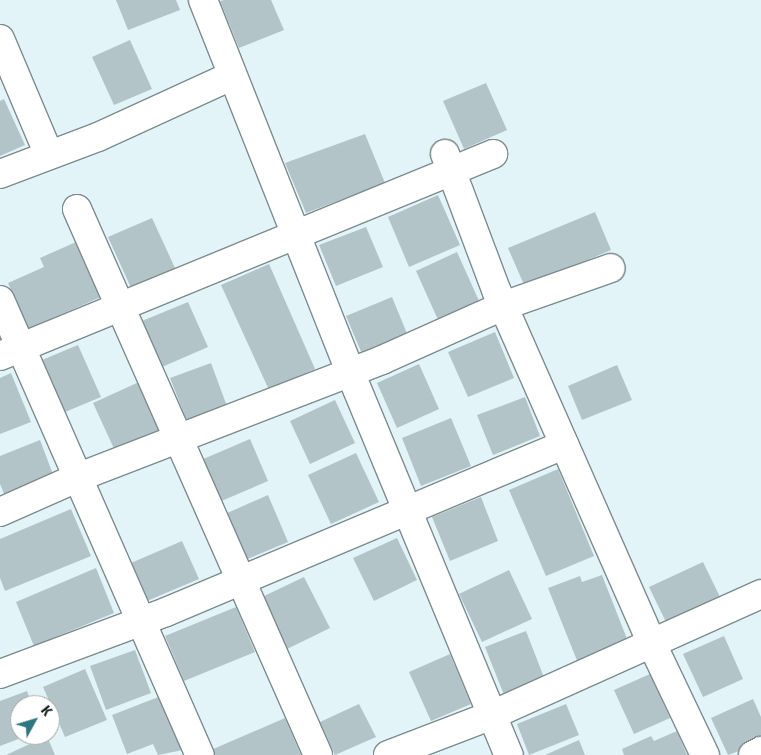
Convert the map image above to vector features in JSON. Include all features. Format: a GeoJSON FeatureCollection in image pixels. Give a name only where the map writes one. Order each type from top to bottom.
{"type":"FeatureCollection","features":[{"type":"Feature","properties":{"kind":"street"},"geometry":{"type":"LineString","coordinates":[[203,0],[231,76],[406,512],[509,755]]}},
{"type":"Feature","properties":{"kind":"street"},"geometry":{"type":"LineString","coordinates":[[0,39],[49,156]]}},
{"type":"Feature","properties":{"kind":"street"},"geometry":{"type":"LineString","coordinates":[[0,174],[98,137],[231,76]]}},
{"type":"Feature","properties":{"kind":"street"},"geometry":{"type":"LineString","coordinates":[[10,352],[296,237],[448,162],[493,154]]}},
{"type":"Feature","properties":{"kind":"street"},"geometry":{"type":"LineString","coordinates":[[448,162],[503,306],[652,644],[704,755]]}},
{"type":"Feature","properties":{"kind":"street"},"geometry":{"type":"LineString","coordinates":[[77,209],[318,755]]}},
{"type":"Feature","properties":{"kind":"street"},"geometry":{"type":"LineString","coordinates":[[0,512],[79,477],[350,372],[503,306],[611,268]]}},
{"type":"Feature","properties":{"kind":"street"},"geometry":{"type":"LineString","coordinates":[[0,300],[10,352],[79,477],[200,755]]}},
{"type":"Feature","properties":{"kind":"street"},"geometry":{"type":"LineString","coordinates":[[0,674],[143,621],[564,445]]}},
{"type":"Feature","properties":{"kind":"street"},"geometry":{"type":"LineString","coordinates":[[388,755],[492,715],[761,594]]}},
{"type":"Feature","properties":{"kind":"street"},"geometry":{"type":"LineString","coordinates":[[753,755],[761,752]]}},
{"type":"Feature","properties":{"kind":"building"},"geometry":{"type":"Polygon","coordinates":[[[116,0],[176,0],[180,10],[128,30],[116,0]]]}},
{"type":"Feature","properties":{"kind":"building"},"geometry":{"type":"Polygon","coordinates":[[[271,0],[284,30],[239,48],[220,1],[271,0]]]}},
{"type":"Feature","properties":{"kind":"building"},"geometry":{"type":"Polygon","coordinates":[[[130,40],[152,89],[114,105],[92,57],[130,40]]]}},
{"type":"Feature","properties":{"kind":"building"},"geometry":{"type":"Polygon","coordinates":[[[486,83],[507,130],[464,149],[443,101],[486,83]]]}},
{"type":"Feature","properties":{"kind":"building"},"geometry":{"type":"Polygon","coordinates":[[[4,99],[25,145],[0,156],[0,101],[4,99]]]}},
{"type":"Feature","properties":{"kind":"building"},"geometry":{"type":"Polygon","coordinates":[[[365,134],[385,183],[306,213],[285,163],[365,134]]]}},
{"type":"Feature","properties":{"kind":"building"},"geometry":{"type":"Polygon","coordinates":[[[438,195],[460,245],[409,267],[388,217],[438,195]]]}},
{"type":"Feature","properties":{"kind":"building"},"geometry":{"type":"Polygon","coordinates":[[[595,212],[611,250],[525,287],[508,248],[595,212]]]}},
{"type":"Feature","properties":{"kind":"building"},"geometry":{"type":"Polygon","coordinates":[[[152,218],[175,268],[131,288],[108,237],[152,218]]]}},
{"type":"Feature","properties":{"kind":"building"},"geometry":{"type":"Polygon","coordinates":[[[366,227],[383,267],[336,286],[319,245],[366,227]]]}},
{"type":"Feature","properties":{"kind":"building"},"geometry":{"type":"Polygon","coordinates":[[[76,242],[101,297],[28,329],[8,283],[44,267],[40,258],[76,242]]]}},
{"type":"Feature","properties":{"kind":"building"},"geometry":{"type":"Polygon","coordinates":[[[457,252],[480,303],[439,322],[416,271],[457,252]]]}},
{"type":"Feature","properties":{"kind":"building"},"geometry":{"type":"Polygon","coordinates":[[[269,264],[315,369],[269,390],[221,285],[269,264]]]}},
{"type":"Feature","properties":{"kind":"building"},"geometry":{"type":"Polygon","coordinates":[[[392,297],[408,336],[362,354],[346,316],[392,297]]]}},
{"type":"Feature","properties":{"kind":"building"},"geometry":{"type":"Polygon","coordinates":[[[188,302],[208,347],[162,367],[142,321],[188,302]]]}},
{"type":"Feature","properties":{"kind":"building"},"geometry":{"type":"Polygon","coordinates":[[[495,332],[514,378],[468,397],[448,352],[495,332]]]}},
{"type":"Feature","properties":{"kind":"building"},"geometry":{"type":"Polygon","coordinates":[[[78,345],[101,397],[65,412],[42,360],[78,345]]]}},
{"type":"Feature","properties":{"kind":"building"},"geometry":{"type":"Polygon","coordinates":[[[211,363],[228,409],[188,424],[170,378],[211,363]]]}},
{"type":"Feature","properties":{"kind":"building"},"geometry":{"type":"Polygon","coordinates":[[[419,364],[439,409],[397,428],[377,383],[419,364]]]}},
{"type":"Feature","properties":{"kind":"building"},"geometry":{"type":"Polygon","coordinates":[[[617,365],[632,400],[582,420],[568,386],[617,365]]]}},
{"type":"Feature","properties":{"kind":"building"},"geometry":{"type":"Polygon","coordinates":[[[11,373],[31,422],[0,434],[0,378],[11,373]]]}},
{"type":"Feature","properties":{"kind":"building"},"geometry":{"type":"Polygon","coordinates":[[[139,382],[162,432],[116,453],[93,403],[139,382]]]}},
{"type":"Feature","properties":{"kind":"building"},"geometry":{"type":"Polygon","coordinates":[[[525,397],[540,436],[493,455],[477,415],[525,397]]]}},
{"type":"Feature","properties":{"kind":"building"},"geometry":{"type":"Polygon","coordinates":[[[335,400],[355,443],[310,464],[290,421],[335,400]]]}},
{"type":"Feature","properties":{"kind":"building"},"geometry":{"type":"Polygon","coordinates":[[[451,418],[471,466],[421,486],[402,438],[451,418]]]}},
{"type":"Feature","properties":{"kind":"building"},"geometry":{"type":"Polygon","coordinates":[[[250,439],[268,481],[219,502],[201,460],[250,439]]]}},
{"type":"Feature","properties":{"kind":"building"},"geometry":{"type":"Polygon","coordinates":[[[40,440],[54,477],[5,496],[0,484],[0,456],[40,440]]]}},
{"type":"Feature","properties":{"kind":"building"},"geometry":{"type":"Polygon","coordinates":[[[356,453],[379,502],[331,524],[308,475],[356,453]]]}},
{"type":"Feature","properties":{"kind":"building"},"geometry":{"type":"Polygon","coordinates":[[[558,469],[594,556],[546,576],[509,490],[558,469]]]}},
{"type":"Feature","properties":{"kind":"building"},"geometry":{"type":"Polygon","coordinates":[[[268,495],[288,542],[245,560],[225,514],[268,495]]]}},
{"type":"Feature","properties":{"kind":"building"},"geometry":{"type":"Polygon","coordinates":[[[481,497],[498,541],[450,561],[432,517],[481,497]]]}},
{"type":"Feature","properties":{"kind":"building"},"geometry":{"type":"Polygon","coordinates":[[[71,509],[91,556],[5,591],[0,578],[0,539],[71,509]]]}},
{"type":"Feature","properties":{"kind":"building"},"geometry":{"type":"Polygon","coordinates":[[[397,538],[417,580],[374,601],[353,558],[397,538]]]}},
{"type":"Feature","properties":{"kind":"building"},"geometry":{"type":"Polygon","coordinates":[[[182,541],[199,579],[147,601],[131,563],[182,541]]]}},
{"type":"Feature","properties":{"kind":"building"},"geometry":{"type":"Polygon","coordinates":[[[703,562],[720,597],[666,622],[649,587],[703,562]]]}},
{"type":"Feature","properties":{"kind":"building"},"geometry":{"type":"Polygon","coordinates":[[[96,568],[114,613],[34,646],[16,602],[96,568]]]}},
{"type":"Feature","properties":{"kind":"building"},"geometry":{"type":"Polygon","coordinates":[[[509,570],[532,619],[482,642],[459,594],[509,570]]]}},
{"type":"Feature","properties":{"kind":"building"},"geometry":{"type":"Polygon","coordinates":[[[602,575],[629,644],[578,663],[548,588],[580,576],[582,582],[602,575]]]}},
{"type":"Feature","properties":{"kind":"building"},"geometry":{"type":"Polygon","coordinates":[[[304,577],[330,628],[285,650],[260,598],[304,577]]]}},
{"type":"Feature","properties":{"kind":"building"},"geometry":{"type":"Polygon","coordinates":[[[236,607],[255,652],[184,681],[165,636],[236,607]]]}},
{"type":"Feature","properties":{"kind":"building"},"geometry":{"type":"Polygon","coordinates":[[[526,631],[545,680],[504,695],[485,647],[526,631]]]}},
{"type":"Feature","properties":{"kind":"building"},"geometry":{"type":"Polygon","coordinates":[[[724,636],[743,679],[703,697],[683,654],[724,636]]]}},
{"type":"Feature","properties":{"kind":"building"},"geometry":{"type":"Polygon","coordinates":[[[135,650],[151,693],[106,710],[90,666],[135,650]]]}},
{"type":"Feature","properties":{"kind":"building"},"geometry":{"type":"Polygon","coordinates":[[[450,654],[471,704],[431,721],[409,672],[450,654]]]}},
{"type":"Feature","properties":{"kind":"building"},"geometry":{"type":"Polygon","coordinates":[[[85,669],[107,720],[65,737],[60,726],[60,695],[47,695],[43,687],[85,669]]]}},
{"type":"Feature","properties":{"kind":"building"},"geometry":{"type":"Polygon","coordinates":[[[650,674],[670,718],[634,734],[614,690],[650,674]]]}},
{"type":"Feature","properties":{"kind":"building"},"geometry":{"type":"Polygon","coordinates":[[[27,691],[28,695],[16,695],[27,691]]]}},
{"type":"Feature","properties":{"kind":"building"},"geometry":{"type":"Polygon","coordinates":[[[161,696],[183,750],[158,755],[153,744],[127,754],[112,715],[161,696]]]}},
{"type":"Feature","properties":{"kind":"building"},"geometry":{"type":"Polygon","coordinates":[[[10,697],[10,742],[0,746],[0,701],[10,697]]]}},
{"type":"Feature","properties":{"kind":"building"},"geometry":{"type":"Polygon","coordinates":[[[753,699],[761,717],[761,743],[728,755],[711,718],[753,699]]]}},
{"type":"Feature","properties":{"kind":"building"},"geometry":{"type":"Polygon","coordinates":[[[359,704],[376,737],[335,755],[320,722],[359,704]]]}},
{"type":"Feature","properties":{"kind":"building"},"geometry":{"type":"Polygon","coordinates":[[[566,704],[579,735],[529,755],[517,724],[566,704]]]}},
{"type":"Feature","properties":{"kind":"building"},"geometry":{"type":"Polygon","coordinates":[[[285,718],[301,755],[214,755],[211,750],[285,718]]]}},
{"type":"Feature","properties":{"kind":"building"},"geometry":{"type":"Polygon","coordinates":[[[677,731],[687,755],[624,755],[622,749],[651,736],[654,741],[677,731]]]}},
{"type":"Feature","properties":{"kind":"building"},"geometry":{"type":"Polygon","coordinates":[[[579,740],[585,755],[545,755],[579,740]]]}},
{"type":"Feature","properties":{"kind":"building"},"geometry":{"type":"Polygon","coordinates":[[[28,745],[51,745],[55,755],[6,755],[28,745]]]}}]}
